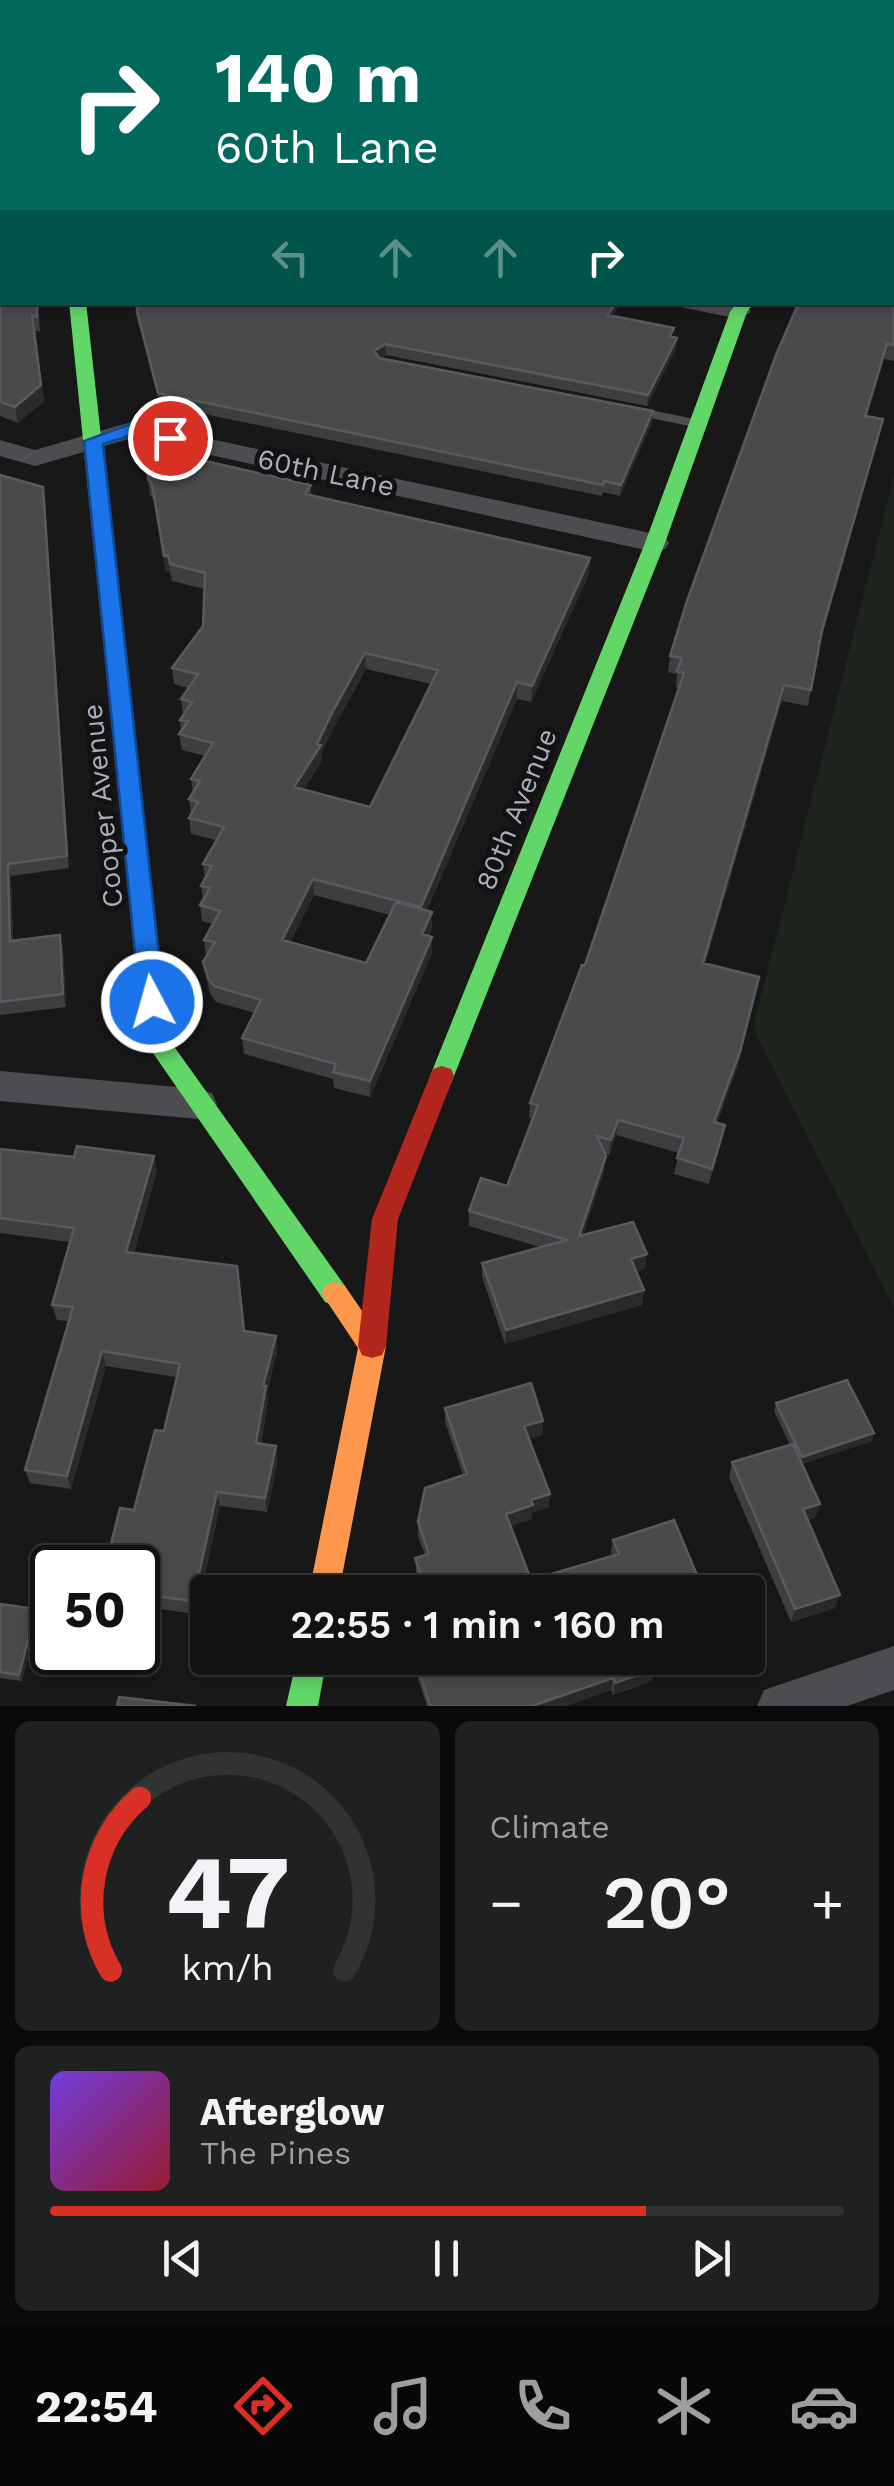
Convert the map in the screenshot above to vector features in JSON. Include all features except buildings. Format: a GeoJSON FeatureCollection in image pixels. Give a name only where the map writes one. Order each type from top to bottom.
{"type":"FeatureCollection","features":[{"type":"Feature","properties":{"kind":"main road","name":"Cooper Avenue"},"geometry":{"type":"LineString","coordinates":[[77,305],[156,1040],[372,1346]]}},
{"type":"Feature","properties":{"kind":"main road","name":"80th Avenue"},"geometry":{"type":"LineString","coordinates":[[372,1346],[385,1218],[655,543],[743,307]]}},
{"type":"Feature","properties":{"kind":"main road"},"geometry":{"type":"LineString","coordinates":[[327,1575],[372,1346]]}},
{"type":"Feature","properties":{"kind":"main road"},"geometry":{"type":"LineString","coordinates":[[302,1706],[308,1675]]}},
{"type":"Feature","properties":{"kind":"street","name":"60th Lane"},"geometry":{"type":"LineString","coordinates":[[0,448],[35,458],[131,430],[655,543]]}},
{"type":"Feature","properties":{"kind":"street"},"geometry":{"type":"LineString","coordinates":[[0,1086],[199,1104]]}},
{"type":"Feature","properties":{"kind":"street"},"geometry":{"type":"LineString","coordinates":[[780,1706],[894,1668]]}},
{"type":"Feature","properties":{"kind":"lane"},"geometry":{"type":"LineString","coordinates":[[614,407],[699,424]]}},
{"type":"Feature","properties":{"kind":"shaded area"},"geometry":{"type":"Polygon","coordinates":[[[894,476],[894,1308],[753,1028],[894,476]]]}},
{"type":"Feature","properties":{"kind":"traffic: fast"},"geometry":{"type":"LineString","coordinates":[[77,305],[156,1040],[335,1294]]}},
{"type":"Feature","properties":{"kind":"traffic: fast"},"geometry":{"type":"LineString","coordinates":[[442,1076],[655,543],[744,305]]}},
{"type":"Feature","properties":{"kind":"traffic: fast"},"geometry":{"type":"LineString","coordinates":[[302,1706],[308,1675]]}},
{"type":"Feature","properties":{"kind":"traffic: slow"},"geometry":{"type":"LineString","coordinates":[[327,1575],[372,1346],[335,1294]]}},
{"type":"Feature","properties":{"kind":"traffic: jam"},"geometry":{"type":"LineString","coordinates":[[372,1346],[385,1219],[442,1076]]}},
{"type":"Feature","properties":{"kind":"route"},"geometry":{"type":"LineString","coordinates":[[152,1002],[94,441],[131,430],[170,438]]}}]}
